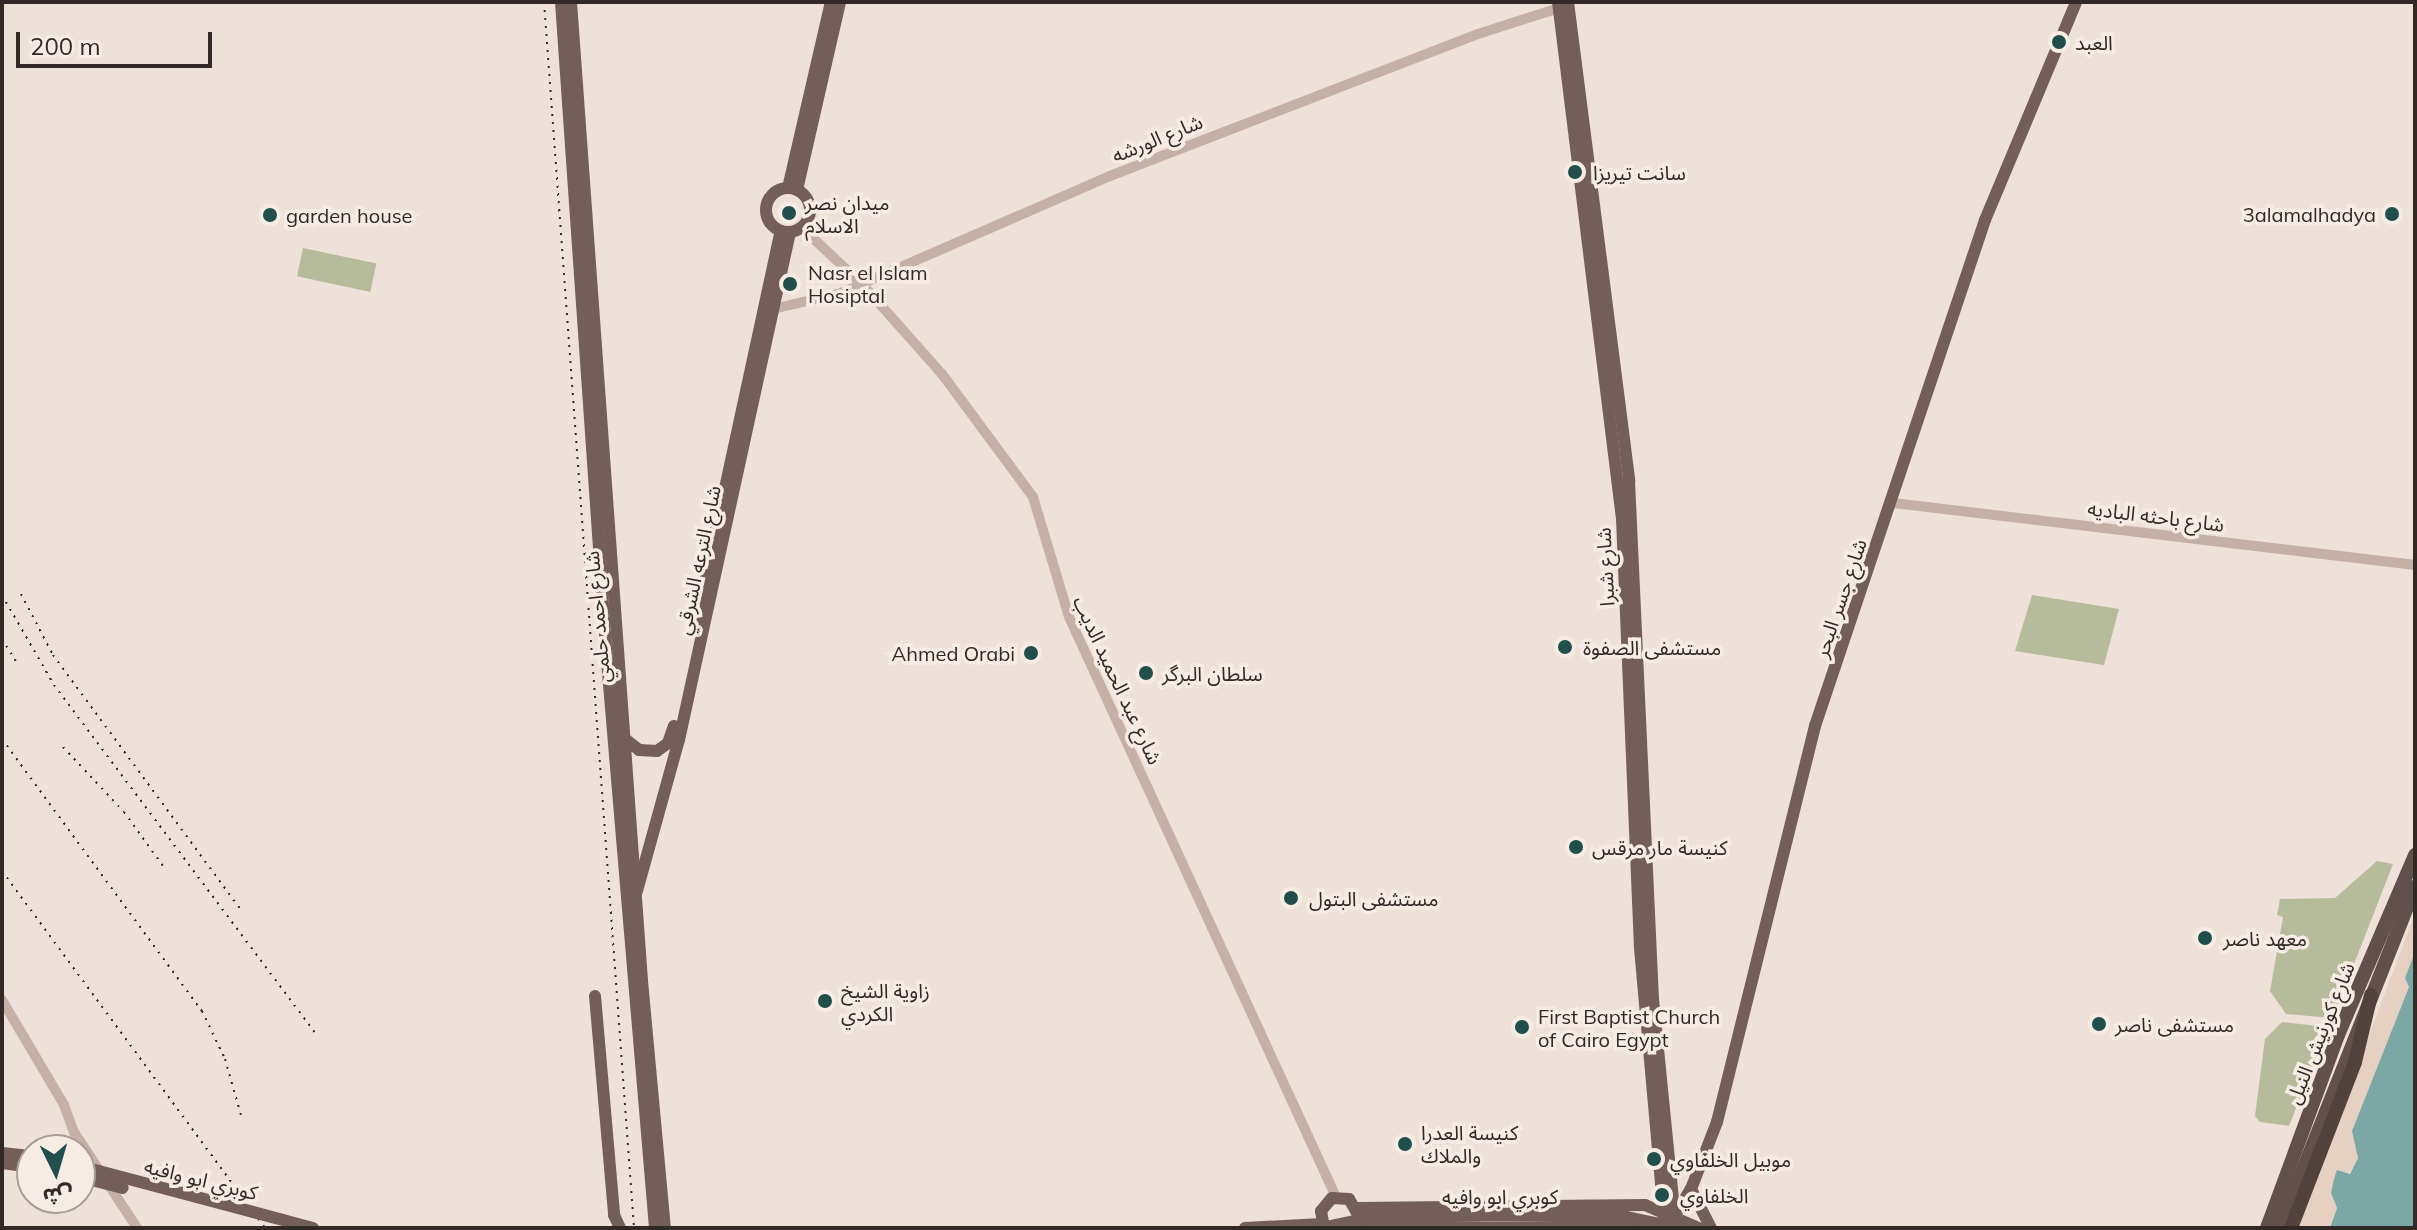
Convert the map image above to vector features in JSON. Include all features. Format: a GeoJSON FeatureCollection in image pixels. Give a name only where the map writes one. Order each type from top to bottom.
{"type":"FeatureCollection","features":[{"type":"Feature","properties":{"kind":"highway","name":"شارع كورنيش النيل"},"geometry":{"type":"LineString","coordinates":[[2267,1228],[2345,1038],[2415,855]]}},
{"type":"Feature","properties":{"kind":"highway","name":"شارع كورنيش النيل"},"geometry":{"type":"LineString","coordinates":[[2345,1038],[2371,995],[2415,887]]}},
{"type":"Feature","properties":{"kind":"highway"},"geometry":{"type":"LineString","coordinates":[[2291,1228],[2334,1119],[2371,995]]}},
{"type":"Feature","properties":{"kind":"highway","name":"شارع كورنيش النيل"},"geometry":{"type":"LineString","coordinates":[[2280,1228],[2333,1068]]}},
{"type":"Feature","properties":{"kind":"main road","name":"شارع احمد حلمي"},"geometry":{"type":"LineString","coordinates":[[561,2],[612,648],[623,676],[636,894],[664,1227]]}},
{"type":"Feature","properties":{"kind":"main road","name":"شارع احمد حلمي"},"geometry":{"type":"LineString","coordinates":[[571,2],[612,648],[609,682],[664,1227]]}},
{"type":"Feature","properties":{"kind":"main road"},"geometry":{"type":"LineString","coordinates":[[793,189],[831,2]]}},
{"type":"Feature","properties":{"kind":"main road"},"geometry":{"type":"LineString","coordinates":[[793,189],[840,2]]}},
{"type":"Feature","properties":{"kind":"main road","name":"شارع جسر البحر"},"geometry":{"type":"LineString","coordinates":[[1676,1224],[1717,1122],[1815,726],[1893,503],[1985,220],[2076,2]]}},
{"type":"Feature","properties":{"kind":"main road","name":"شارع شبرا"},"geometry":{"type":"LineString","coordinates":[[1562,4],[1621,461],[1652,984],[1676,1224]]}},
{"type":"Feature","properties":{"kind":"main road"},"geometry":{"type":"LineString","coordinates":[[793,189],[810,207],[791,230],[769,221],[766,206],[776,191],[793,189]]}},
{"type":"Feature","properties":{"kind":"main road","name":"شارع الترعه الشرقي"},"geometry":{"type":"LineString","coordinates":[[652,752],[671,739],[694,653],[791,230]]}},
{"type":"Feature","properties":{"kind":"main road","name":"شارع الترعه الشرقي"},"geometry":{"type":"LineString","coordinates":[[636,894],[670,770],[791,230]]}},
{"type":"Feature","properties":{"kind":"main road","name":"شارع شبرا"},"geometry":{"type":"LineString","coordinates":[[1621,461],[1639,932],[1665,1228]]}},
{"type":"Feature","properties":{"kind":"main road"},"geometry":{"type":"LineString","coordinates":[[609,682],[623,676]]}},
{"type":"Feature","properties":{"kind":"main road"},"geometry":{"type":"LineString","coordinates":[[625,739],[635,748],[652,752],[670,770]]}},
{"type":"Feature","properties":{"kind":"main road"},"geometry":{"type":"LineString","coordinates":[[595,996],[614,1215],[620,1228]]}},
{"type":"Feature","properties":{"kind":"main road"},"geometry":{"type":"LineString","coordinates":[[96,1175],[103,1177]]}},
{"type":"Feature","properties":{"kind":"main road","name":"كوبري ابو وافيه"},"geometry":{"type":"LineString","coordinates":[[96,1175],[285,1228]]}},
{"type":"Feature","properties":{"kind":"main road","name":"كوبري ابو وافيه"},"geometry":{"type":"LineString","coordinates":[[96,1175],[313,1228]]}},
{"type":"Feature","properties":{"kind":"main road"},"geometry":{"type":"LineString","coordinates":[[1691,1189],[1711,1228]]}},
{"type":"Feature","properties":{"kind":"main road"},"geometry":{"type":"LineString","coordinates":[[1322,1227],[1322,1207],[1336,1197],[1349,1199],[1357,1208],[1356,1228],[1653,1228]]}},
{"type":"Feature","properties":{"kind":"main road"},"geometry":{"type":"LineString","coordinates":[[1357,1208],[1645,1205],[1663,1209],[1676,1224],[1699,1228]]}},
{"type":"Feature","properties":{"kind":"main road","name":"كوبري ابو وافيه"},"geometry":{"type":"LineString","coordinates":[[1245,1228],[1322,1227],[1368,1218],[1530,1215],[1637,1218],[1676,1224]]}},
{"type":"Feature","properties":{"kind":"street","name":"شارع الورشه"},"geometry":{"type":"LineString","coordinates":[[773,309],[862,284],[1110,176],[1562,4]]}},
{"type":"Feature","properties":{"kind":"street","name":"شارع عبد الحميد الديب"},"geometry":{"type":"LineString","coordinates":[[791,230],[862,284],[954,389],[1033,497],[1069,617],[1336,1197]]}},
{"type":"Feature","properties":{"kind":"street","name":"شارع باحثه الباديه"},"geometry":{"type":"LineString","coordinates":[[1893,503],[2415,565]]}},
{"type":"Feature","properties":{"kind":"street"},"geometry":{"type":"LineString","coordinates":[[2,1000],[103,1177],[137,1228]]}},
{"type":"Feature","properties":{"kind":"green space"},"geometry":{"type":"Polygon","coordinates":[[[303,248],[376,264],[370,292],[297,276],[303,248]]]}},
{"type":"Feature","properties":{"kind":"green space"},"geometry":{"type":"Polygon","coordinates":[[[2032,595],[2119,609],[2104,665],[2015,651],[2032,595]]]}},
{"type":"Feature","properties":{"kind":"green space"},"geometry":{"type":"Polygon","coordinates":[[[2377,861],[2393,864],[2333,1018],[2286,1014],[2270,991],[2283,917],[2277,915],[2280,899],[2335,898],[2377,861]]]}},
{"type":"Feature","properties":{"kind":"green space"},"geometry":{"type":"Polygon","coordinates":[[[2282,1022],[2328,1027],[2289,1126],[2260,1122],[2255,1116],[2265,1039],[2282,1022]]]}},
{"type":"Feature","properties":{"kind":"shaded area"},"geometry":{"type":"Polygon","coordinates":[[[2415,914],[2415,952],[2405,978],[2409,987],[2352,1131],[2358,1157],[2349,1174],[2338,1170],[2331,1193],[2337,1208],[2330,1228],[2296,1228],[2415,914]]]}},
{"type":"Feature","properties":{"kind":"water"},"geometry":{"type":"Polygon","coordinates":[[[2415,952],[2415,1228],[2330,1228],[2337,1208],[2331,1193],[2334,1179],[2337,1170],[2350,1174],[2358,1158],[2352,1131],[2409,987],[2405,978],[2415,952]]]}},
{"type":"Feature","properties":{"kind":"railway"},"geometry":{"type":"LineString","coordinates":[[544,2],[634,1228]]}},
{"type":"Feature","properties":{"kind":"railway"},"geometry":{"type":"LineString","coordinates":[[21,594],[53,655],[241,910]]}},
{"type":"Feature","properties":{"kind":"railway"},"geometry":{"type":"LineString","coordinates":[[2,595],[54,685],[318,1036]]}},
{"type":"Feature","properties":{"kind":"railway"},"geometry":{"type":"LineString","coordinates":[[2,639],[16,661]]}},
{"type":"Feature","properties":{"kind":"railway"},"geometry":{"type":"LineString","coordinates":[[2,739],[202,1011],[225,1059],[241,1115]]}},
{"type":"Feature","properties":{"kind":"railway"},"geometry":{"type":"LineString","coordinates":[[63,747],[124,812],[166,870]]}},
{"type":"Feature","properties":{"kind":"railway"},"geometry":{"type":"LineString","coordinates":[[2,871],[265,1228]]}},
{"type":"Feature","properties":{"kind":"place","name":"العبد"},"geometry":{"type":"Point","coordinates":[2059,42]}},
{"type":"Feature","properties":{"kind":"place","name":"سانت تيريزا"},"geometry":{"type":"Point","coordinates":[1575,172]}},
{"type":"Feature","properties":{"kind":"place","name":"ميدان نصر الاسلام"},"geometry":{"type":"Point","coordinates":[789,213]}},
{"type":"Feature","properties":{"kind":"place","name":"3alamalhadya"},"geometry":{"type":"Point","coordinates":[2392,214]}},
{"type":"Feature","properties":{"kind":"place","name":"garden house"},"geometry":{"type":"Point","coordinates":[270,215]}},
{"type":"Feature","properties":{"kind":"place","name":"Nasr el Islam Hosiptal"},"geometry":{"type":"Point","coordinates":[790,284]}},
{"type":"Feature","properties":{"kind":"place","name":"مستشفى الصفوة"},"geometry":{"type":"Point","coordinates":[1565,647]}},
{"type":"Feature","properties":{"kind":"place","name":"Ahmed Orabi"},"geometry":{"type":"Point","coordinates":[1031,653]}},
{"type":"Feature","properties":{"kind":"place","name":"سلطان البرگر"},"geometry":{"type":"Point","coordinates":[1146,673]}},
{"type":"Feature","properties":{"kind":"place","name":"كنيسة مار مرقس"},"geometry":{"type":"Point","coordinates":[1576,847]}},
{"type":"Feature","properties":{"kind":"place","name":"مستشفى البتول"},"geometry":{"type":"Point","coordinates":[1291,898]}},
{"type":"Feature","properties":{"kind":"place","name":"معهد ناصر"},"geometry":{"type":"Point","coordinates":[2205,938]}},
{"type":"Feature","properties":{"kind":"place","name":"زاوية الشيخ الكردي"},"geometry":{"type":"Point","coordinates":[825,1001]}},
{"type":"Feature","properties":{"kind":"place","name":"مستشفى ناصر"},"geometry":{"type":"Point","coordinates":[2099,1024]}},
{"type":"Feature","properties":{"kind":"place","name":"First Baptist Church of Cairo Egypt"},"geometry":{"type":"Point","coordinates":[1522,1027]}},
{"type":"Feature","properties":{"kind":"place","name":"كنيسة العدرا والملاك"},"geometry":{"type":"Point","coordinates":[1405,1144]}},
{"type":"Feature","properties":{"kind":"place","name":"موبيل الخلفاوي"},"geometry":{"type":"Point","coordinates":[1654,1159]}},
{"type":"Feature","properties":{"kind":"place","name":"الخلفاوي"},"geometry":{"type":"Point","coordinates":[1662,1195]}}]}
